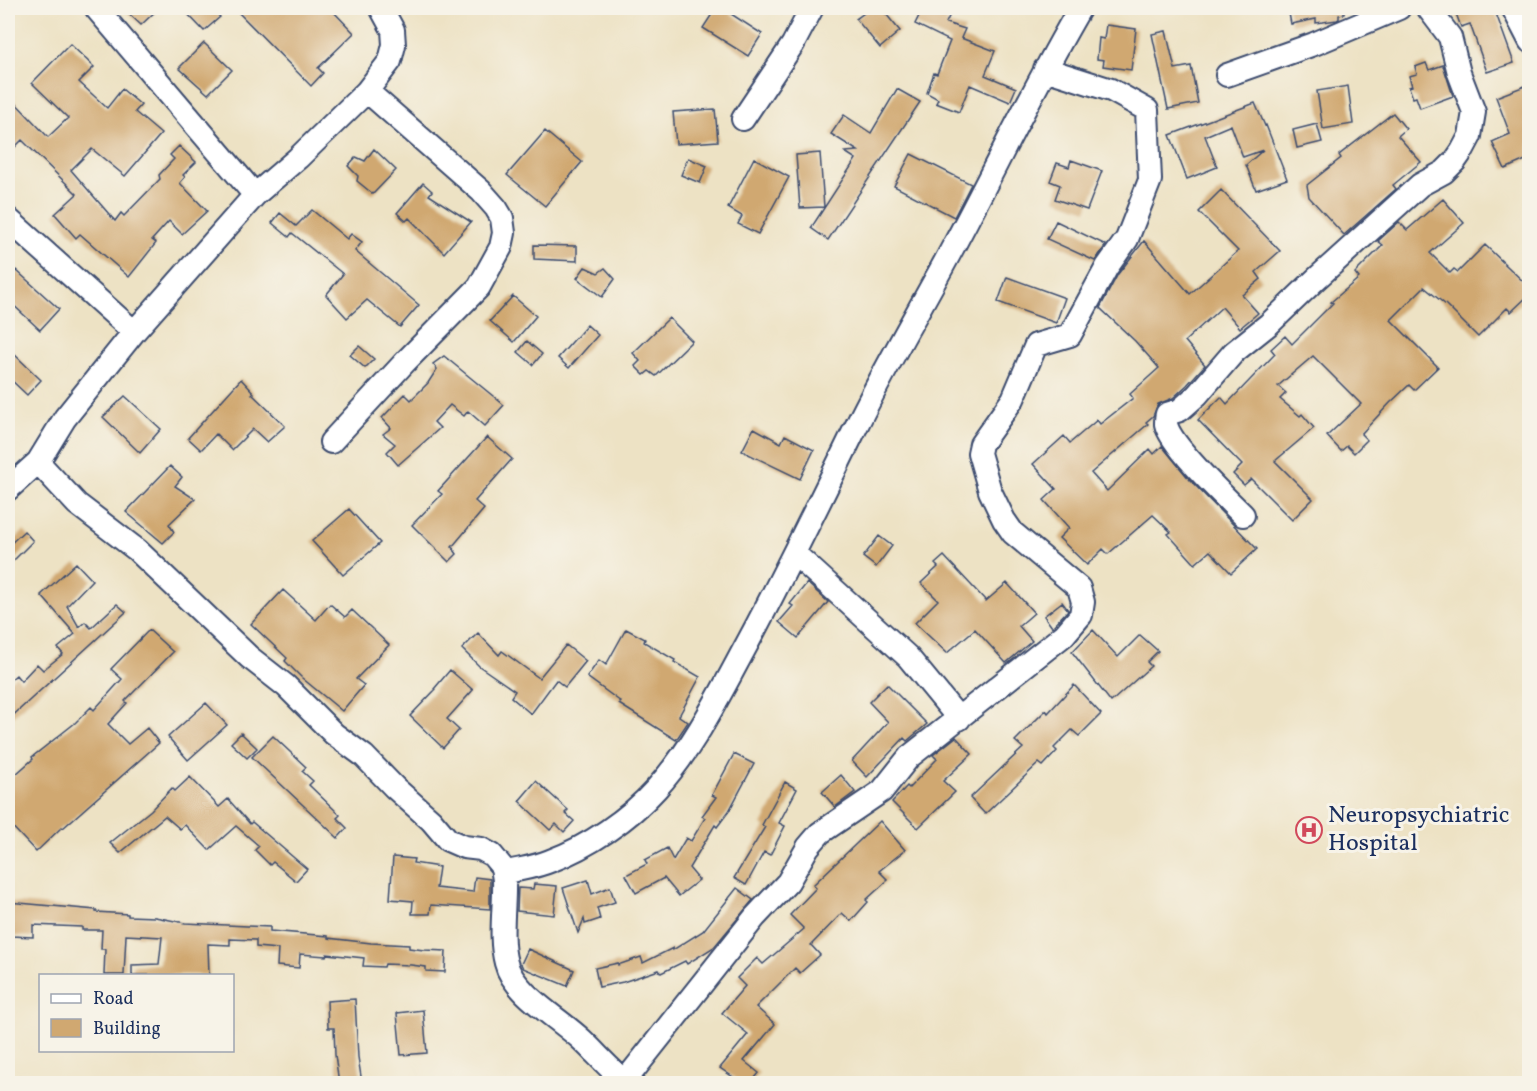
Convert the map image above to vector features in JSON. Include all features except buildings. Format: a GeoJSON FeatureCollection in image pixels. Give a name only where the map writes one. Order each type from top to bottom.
{"type":"FeatureCollection","features":[{"type":"Feature","properties":{"kind":"street"},"geometry":{"type":"LineString","coordinates":[[96,8],[255,195]]}},
{"type":"Feature","properties":{"kind":"street"},"geometry":{"type":"LineString","coordinates":[[8,489],[38,462],[65,418],[134,332],[255,195],[298,158],[367,91],[390,61],[394,45],[393,30],[381,8]]}},
{"type":"Feature","properties":{"kind":"street"},"geometry":{"type":"LineString","coordinates":[[744,118],[793,44],[813,8]]}},
{"type":"Feature","properties":{"kind":"street"},"geometry":{"type":"LineString","coordinates":[[504,873],[549,862],[590,843],[612,828],[655,791],[704,723],[795,554],[876,386],[952,248],[1045,69],[1080,8]]}},
{"type":"Feature","properties":{"kind":"street"},"geometry":{"type":"LineString","coordinates":[[1227,75],[1314,44],[1399,8]]}},
{"type":"Feature","properties":{"kind":"street"},"geometry":{"type":"LineString","coordinates":[[1243,515],[1174,440],[1166,423],[1167,414],[1180,410],[1188,403],[1234,352],[1269,324],[1420,185],[1444,172],[1459,156],[1470,135],[1474,112],[1459,73],[1450,37],[1428,8]]}},
{"type":"Feature","properties":{"kind":"street"},"geometry":{"type":"LineString","coordinates":[[1513,8],[1530,40]]}},
{"type":"Feature","properties":{"kind":"street"},"geometry":{"type":"LineString","coordinates":[[38,462],[76,504],[137,550],[249,657],[286,686],[334,734],[364,756],[431,820],[448,840],[464,847],[488,851],[497,860],[504,873],[504,954],[509,973],[537,1003],[565,1024],[626,1082],[755,917],[788,882],[808,847],[820,833],[882,791],[909,757],[1064,635],[1081,615],[1083,602],[1079,588],[1013,533],[1004,520],[990,490],[978,453],[981,444],[1013,399],[1036,345],[1070,335],[1102,275],[1127,239],[1150,180],[1147,110],[1111,90],[1045,69]]}},
{"type":"Feature","properties":{"kind":"street"},"geometry":{"type":"LineString","coordinates":[[331,442],[479,287],[501,247],[504,233],[502,218],[481,191],[367,91]]}},
{"type":"Feature","properties":{"kind":"street"},"geometry":{"type":"LineString","coordinates":[[10,227],[134,332]]}},
{"type":"Feature","properties":{"kind":"street"},"geometry":{"type":"LineString","coordinates":[[795,554],[908,657],[959,719]]}},
{"type":"Feature","properties":{"kind":"place","name":"Neuropsychiatric Hospital"},"geometry":{"type":"Point","coordinates":[1309,830]}}]}
